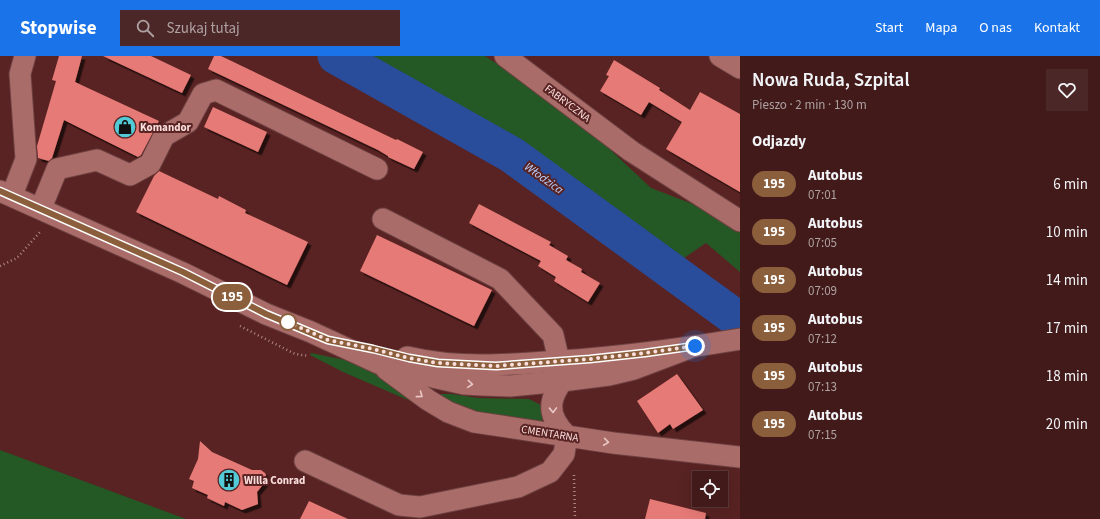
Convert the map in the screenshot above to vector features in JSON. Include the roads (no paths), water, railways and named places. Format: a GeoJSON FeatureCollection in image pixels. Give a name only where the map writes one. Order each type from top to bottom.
{"type":"FeatureCollection","features":[{"type":"Feature","properties":{"kind":"street"},"geometry":{"type":"LineString","coordinates":[[25,56],[20,74],[26,159],[6,193],[183,272],[266,314],[378,363],[464,384],[510,386],[561,371],[568,373],[576,368],[615,364],[645,353],[740,339]]}},
{"type":"Feature","properties":{"kind":"street","name":"FABRYCZNA"},"geometry":{"type":"LineString","coordinates":[[505,56],[631,151],[740,221]]}},
{"type":"Feature","properties":{"kind":"street"},"geometry":{"type":"LineString","coordinates":[[720,56],[740,68]]}},
{"type":"Feature","properties":{"kind":"street"},"geometry":{"type":"LineString","coordinates":[[41,208],[57,169],[97,160],[130,175],[150,164],[164,136],[188,122],[203,94],[216,90],[377,169]]}},
{"type":"Feature","properties":{"kind":"street"},"geometry":{"type":"LineString","coordinates":[[305,461],[399,504],[420,507],[518,487],[550,472],[564,454],[568,436],[557,426],[552,413],[555,390],[561,371],[553,335],[500,279],[383,219]]}},
{"type":"Feature","properties":{"kind":"street"},"geometry":{"type":"LineString","coordinates":[[328,340],[438,363],[609,375],[634,369],[695,346]]}},
{"type":"Feature","properties":{"kind":"street","name":"CMENTARNA"},"geometry":{"type":"LineString","coordinates":[[378,363],[428,400],[448,412],[474,422],[613,443],[740,457]]}},
{"type":"Feature","properties":{"kind":"waterway","name":"Włodzica"},"geometry":{"type":"LineString","coordinates":[[336,56],[512,155],[740,321]]}},
{"type":"Feature","properties":{"kind":"place","name":"Komandor"},"geometry":{"type":"Point","coordinates":[125,127]}},
{"type":"Feature","properties":{"kind":"place","name":"Willa Conrad"},"geometry":{"type":"Point","coordinates":[229,480]}}]}
